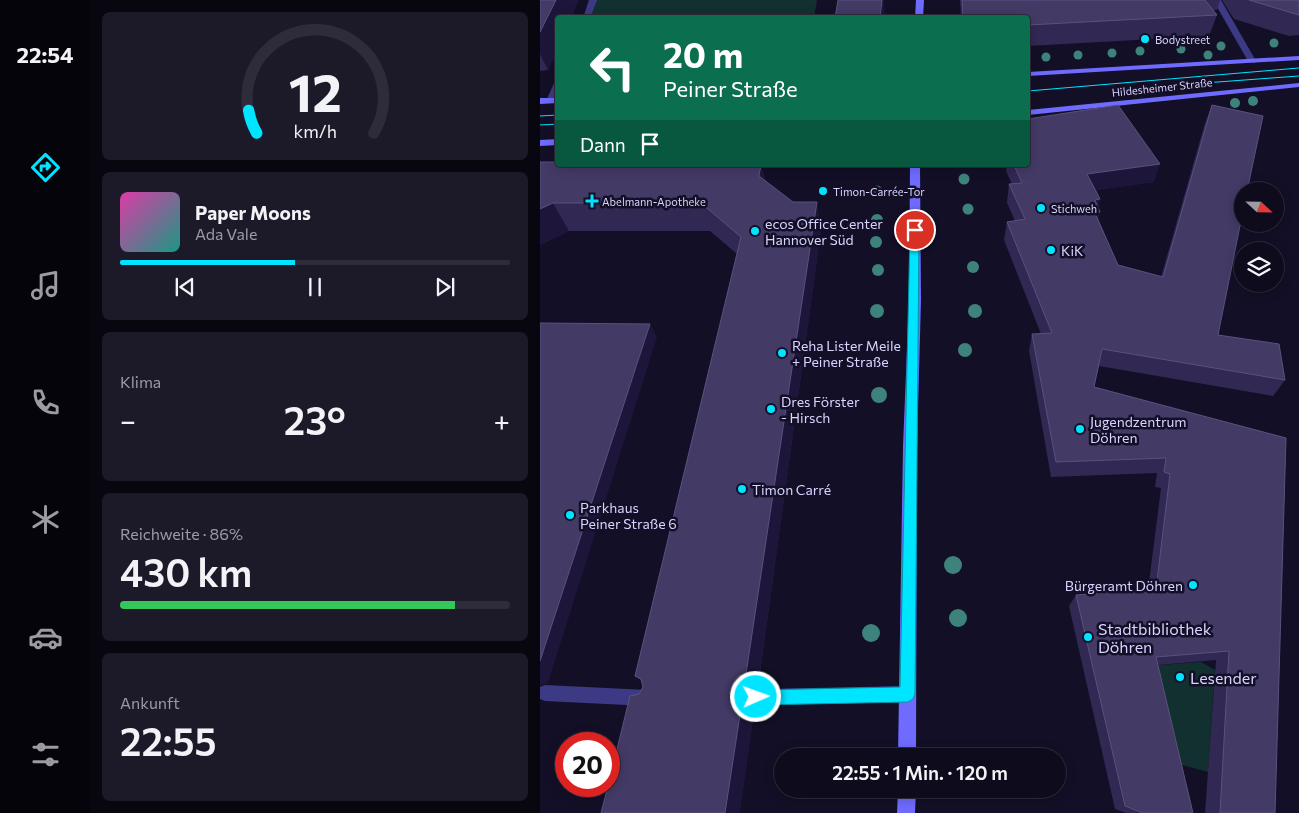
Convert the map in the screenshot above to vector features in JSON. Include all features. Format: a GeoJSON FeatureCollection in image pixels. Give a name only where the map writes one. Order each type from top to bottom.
{"type":"FeatureCollection","features":[{"type":"Feature","properties":{"kind":"main road"},"geometry":{"type":"LineString","coordinates":[[919,15],[920,0]]}},
{"type":"Feature","properties":{"kind":"main road","name":"Hildesheimer Straße"},"geometry":{"type":"LineString","coordinates":[[1030,74],[1299,58]]}},
{"type":"Feature","properties":{"kind":"main road","name":"Hildesheimer Straße"},"geometry":{"type":"LineString","coordinates":[[1030,113],[1299,85]]}},
{"type":"Feature","properties":{"kind":"main road"},"geometry":{"type":"LineString","coordinates":[[540,101],[554,100]]}},
{"type":"Feature","properties":{"kind":"main road"},"geometry":{"type":"LineString","coordinates":[[540,143],[555,142]]}},
{"type":"Feature","properties":{"kind":"main road"},"geometry":{"type":"LineString","coordinates":[[907,748],[910,446],[915,300],[915,167]]}},
{"type":"Feature","properties":{"kind":"main road"},"geometry":{"type":"LineString","coordinates":[[906,813],[907,798]]}},
{"type":"Feature","properties":{"kind":"street"},"geometry":{"type":"LineString","coordinates":[[587,15],[593,0]]}},
{"type":"Feature","properties":{"kind":"street"},"geometry":{"type":"LineString","coordinates":[[1217,0],[1222,14],[1252,61]]}},
{"type":"Feature","properties":{"kind":"street"},"geometry":{"type":"LineString","coordinates":[[545,693],[652,698]]}},
{"type":"Feature","properties":{"kind":"street"},"geometry":{"type":"LineString","coordinates":[[756,697],[908,694]]}},
{"type":"Feature","properties":{"kind":"green space"},"geometry":{"type":"Polygon","coordinates":[[[593,0],[817,0],[814,15],[587,15],[593,0]]]}},
{"type":"Feature","properties":{"kind":"green space"},"geometry":{"type":"Polygon","coordinates":[[[1201,662],[1215,670],[1208,772],[1167,761],[1146,666],[1201,662]]]}},
{"type":"Feature","properties":{"kind":"building"},"geometry":{"type":"Polygon","coordinates":[[[540,0],[556,0],[540,32],[540,0]]]}},
{"type":"Feature","properties":{"kind":"building"},"geometry":{"type":"Polygon","coordinates":[[[838,0],[882,0],[880,15],[836,15],[838,0]]]}},
{"type":"Feature","properties":{"kind":"building"},"geometry":{"type":"Polygon","coordinates":[[[962,0],[1205,0],[1217,15],[1030,25],[1030,15],[963,15],[962,0]]]}},
{"type":"Feature","properties":{"kind":"building"},"geometry":{"type":"Polygon","coordinates":[[[1249,0],[1299,0],[1299,15],[1249,0]]]}},
{"type":"Feature","properties":{"kind":"building"},"geometry":{"type":"Polygon","coordinates":[[[1118,105],[1160,164],[1087,174],[1100,199],[1095,200],[1100,212],[1095,213],[1118,265],[1163,277],[1212,105],[1263,116],[1249,182],[1234,182],[1234,232],[1239,232],[1237,242],[1234,242],[1234,256],[1218,335],[1279,344],[1285,380],[1102,349],[1094,387],[1286,438],[1275,813],[1220,813],[1229,651],[1156,657],[1193,813],[1143,813],[1125,806],[1076,595],[1156,589],[1170,474],[1164,472],[1166,458],[1056,462],[1032,334],[1052,333],[1007,222],[1025,219],[1009,184],[1022,183],[1015,167],[1030,167],[1030,119],[1118,105]]]}},
{"type":"Feature","properties":{"kind":"building","name":"Timon Carré"},"geometry":{"type":"Polygon","coordinates":[[[540,162],[555,162],[555,167],[761,167],[759,176],[793,202],[817,202],[746,674],[737,677],[733,684],[735,692],[743,695],[725,813],[601,813],[605,797],[620,797],[620,737],[630,696],[639,694],[643,687],[641,679],[635,676],[741,237],[701,203],[553,203],[540,209],[540,162]]]}},
{"type":"Feature","properties":{"kind":"building","name":"Parkhaus Peiner Straße 6"},"geometry":{"type":"Polygon","coordinates":[[[540,323],[650,324],[540,661],[540,323]]]}},
{"type":"Feature","properties":{"kind":"tram line"},"geometry":{"type":"LineString","coordinates":[[1030,91],[1299,68]]}},
{"type":"Feature","properties":{"kind":"tram line"},"geometry":{"type":"LineString","coordinates":[[1177,85],[1299,76]]}},
{"type":"Feature","properties":{"kind":"tram line"},"geometry":{"type":"LineString","coordinates":[[540,116],[555,115]]}},
{"type":"Feature","properties":{"kind":"tram line"},"geometry":{"type":"LineString","coordinates":[[540,125],[555,124]]}},
{"type":"Feature","properties":{"kind":"place","name":"Bodystreet"},"geometry":{"type":"Point","coordinates":[1145,39]}},
{"type":"Feature","properties":{"kind":"place","name":"Timon-Carrée-Tor"},"geometry":{"type":"Point","coordinates":[823,191]}},
{"type":"Feature","properties":{"kind":"place","name":"Abelmann-Apotheke"},"geometry":{"type":"Point","coordinates":[592,201]}},
{"type":"Feature","properties":{"kind":"place","name":"Stichweh"},"geometry":{"type":"Point","coordinates":[1041,208]}},
{"type":"Feature","properties":{"kind":"place","name":"ecos Office Center Hannover Süd"},"geometry":{"type":"Point","coordinates":[755,231]}},
{"type":"Feature","properties":{"kind":"place","name":"KiK"},"geometry":{"type":"Point","coordinates":[1051,250]}},
{"type":"Feature","properties":{"kind":"place","name":"Reha Lister Meile + Peiner Straße"},"geometry":{"type":"Point","coordinates":[782,353]}},
{"type":"Feature","properties":{"kind":"place","name":"Dres Förster - Hirsch"},"geometry":{"type":"Point","coordinates":[771,409]}},
{"type":"Feature","properties":{"kind":"place","name":"Jugendzentrum Döhren"},"geometry":{"type":"Point","coordinates":[1080,429]}},
{"type":"Feature","properties":{"kind":"place","name":"Timon Carré"},"geometry":{"type":"Point","coordinates":[742,489]}},
{"type":"Feature","properties":{"kind":"place","name":"Parkhaus Peiner Straße 6"},"geometry":{"type":"Point","coordinates":[570,515]}},
{"type":"Feature","properties":{"kind":"place","name":"Bürgeramt Döhren"},"geometry":{"type":"Point","coordinates":[1193,585]}},
{"type":"Feature","properties":{"kind":"place","name":"Stadtbibliothek Döhren"},"geometry":{"type":"Point","coordinates":[1088,637]}},
{"type":"Feature","properties":{"kind":"place","name":"Lesender"},"geometry":{"type":"Point","coordinates":[1180,677]}},
{"type":"Feature","properties":{"kind":"route"},"geometry":{"type":"LineString","coordinates":[[756,697],[908,694],[910,446],[915,300],[915,230]]}}]}
